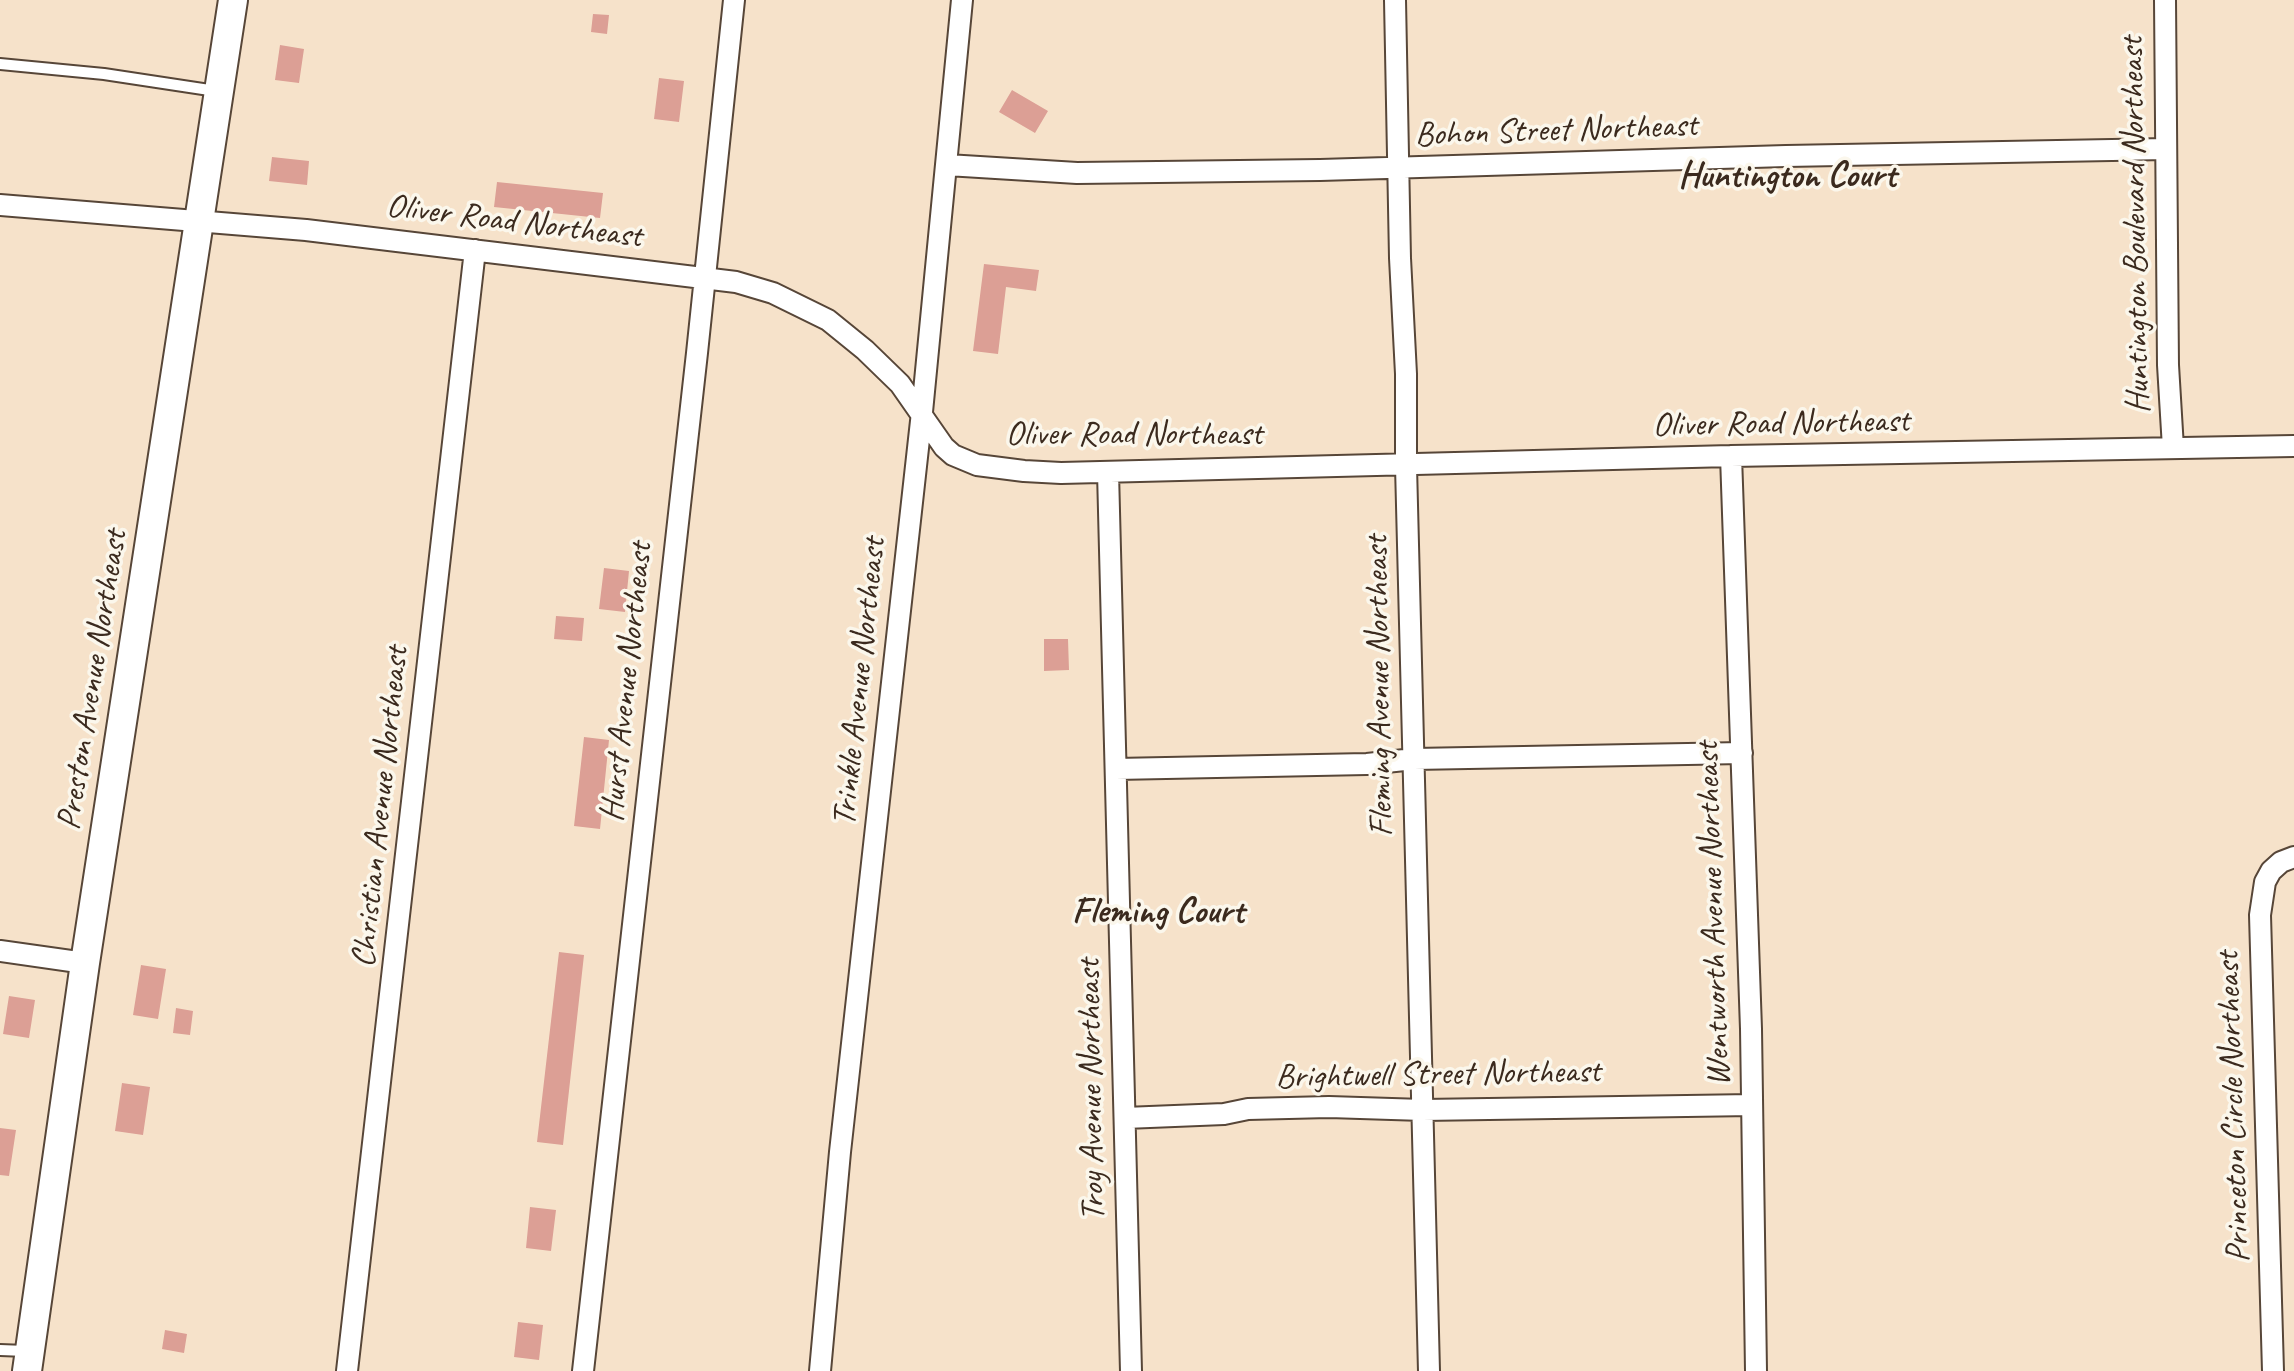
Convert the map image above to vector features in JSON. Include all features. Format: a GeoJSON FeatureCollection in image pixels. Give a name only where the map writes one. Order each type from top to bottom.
{"type":"FeatureCollection","features":[{"type":"Feature","properties":{"kind":"street","name":"Preston Avenue Northeast"},"geometry":{"type":"LineString","coordinates":[[28,1361],[85,963],[233,0]]}},
{"type":"Feature","properties":{"kind":"street","name":"Hurst Avenue Northeast"},"geometry":{"type":"LineString","coordinates":[[583,1371],[734,0]]}},
{"type":"Feature","properties":{"kind":"street","name":"Trinkle Avenue Northeast"},"geometry":{"type":"LineString","coordinates":[[820,1371],[840,1152],[922,412],[962,0]]}},
{"type":"Feature","properties":{"kind":"street","name":"Fleming Avenue Northeast"},"geometry":{"type":"LineString","coordinates":[[1395,0],[1429,1371]]}},
{"type":"Feature","properties":{"kind":"street","name":"Huntington Boulevard Northeast"},"geometry":{"type":"LineString","coordinates":[[2165,0],[2168,365],[2173,448]]}},
{"type":"Feature","properties":{"kind":"street","name":"Bohon Street Northeast"},"geometry":{"type":"LineString","coordinates":[[947,165],[1077,173],[2166,149]]}},
{"type":"Feature","properties":{"kind":"street","name":"Oliver Road Northeast"},"geometry":{"type":"LineString","coordinates":[[0,205],[201,221],[736,282],[773,293],[828,320],[900,384],[944,447],[964,461],[1024,471],[1108,472],[2294,446]]}},
{"type":"Feature","properties":{"kind":"street","name":"Christian Avenue Northeast"},"geometry":{"type":"LineString","coordinates":[[347,1371],[475,250]]}},
{"type":"Feature","properties":{"kind":"street","name":"Wentworth Avenue Northeast"},"geometry":{"type":"LineString","coordinates":[[1731,456],[1752,1105],[1756,1371]]}},
{"type":"Feature","properties":{"kind":"street","name":"Troy Avenue Northeast"},"geometry":{"type":"LineString","coordinates":[[1108,472],[1131,1371]]}},
{"type":"Feature","properties":{"kind":"street"},"geometry":{"type":"LineString","coordinates":[[1116,769],[1742,753]]}},
{"type":"Feature","properties":{"kind":"street","name":"Princeton Circle Northeast"},"geometry":{"type":"LineString","coordinates":[[2273,1371],[2260,915],[2265,882],[2271,871],[2281,862],[2294,857]]}},
{"type":"Feature","properties":{"kind":"street"},"geometry":{"type":"LineString","coordinates":[[0,951],[85,963]]}},
{"type":"Feature","properties":{"kind":"street","name":"Brightwell Street Northeast"},"geometry":{"type":"LineString","coordinates":[[1125,1118],[1329,1107],[1423,1110],[1752,1105]]}},
{"type":"Feature","properties":{"kind":"lane"},"geometry":{"type":"LineString","coordinates":[[0,64],[104,74],[220,91]]}},
{"type":"Feature","properties":{"kind":"lane"},"geometry":{"type":"LineString","coordinates":[[0,1350],[28,1361]]}},
{"type":"Feature","properties":{"kind":"building"},"geometry":{"type":"Polygon","coordinates":[[[593,14],[609,15],[607,34],[591,32],[593,14]]]}},
{"type":"Feature","properties":{"kind":"building"},"geometry":{"type":"Polygon","coordinates":[[[280,45],[304,49],[299,83],[275,80],[280,45]]]}},
{"type":"Feature","properties":{"kind":"building"},"geometry":{"type":"Polygon","coordinates":[[[659,78],[684,81],[679,122],[654,119],[659,78]]]}},
{"type":"Feature","properties":{"kind":"building"},"geometry":{"type":"Polygon","coordinates":[[[1012,90],[1048,111],[1035,133],[999,112],[1012,90]]]}},
{"type":"Feature","properties":{"kind":"building"},"geometry":{"type":"Polygon","coordinates":[[[272,157],[309,161],[307,185],[269,181],[272,157]]]}},
{"type":"Feature","properties":{"kind":"building"},"geometry":{"type":"Polygon","coordinates":[[[497,182],[603,193],[600,218],[494,207],[497,182]]]}},
{"type":"Feature","properties":{"kind":"building"},"geometry":{"type":"Polygon","coordinates":[[[984,264],[1039,270],[1036,291],[1006,287],[998,354],[973,351],[984,264]]]}},
{"type":"Feature","properties":{"kind":"building"},"geometry":{"type":"Polygon","coordinates":[[[604,568],[629,571],[625,612],[599,609],[604,568]]]}},
{"type":"Feature","properties":{"kind":"building"},"geometry":{"type":"Polygon","coordinates":[[[556,616],[584,618],[582,641],[554,639],[556,616]]]}},
{"type":"Feature","properties":{"kind":"building"},"geometry":{"type":"Polygon","coordinates":[[[1044,639],[1068,639],[1069,670],[1044,671],[1044,639]]]}},
{"type":"Feature","properties":{"kind":"building"},"geometry":{"type":"Polygon","coordinates":[[[584,737],[609,740],[600,829],[574,826],[584,737]]]}},
{"type":"Feature","properties":{"kind":"building"},"geometry":{"type":"Polygon","coordinates":[[[559,952],[584,955],[563,1145],[537,1142],[559,952]]]}},
{"type":"Feature","properties":{"kind":"building"},"geometry":{"type":"Polygon","coordinates":[[[141,965],[166,969],[158,1019],[133,1015],[141,965]]]}},
{"type":"Feature","properties":{"kind":"building"},"geometry":{"type":"Polygon","coordinates":[[[9,996],[35,1000],[29,1038],[3,1034],[9,996]]]}},
{"type":"Feature","properties":{"kind":"building"},"geometry":{"type":"Polygon","coordinates":[[[176,1008],[193,1011],[190,1035],[173,1033],[176,1008]]]}},
{"type":"Feature","properties":{"kind":"building"},"geometry":{"type":"Polygon","coordinates":[[[122,1083],[150,1087],[143,1135],[115,1131],[122,1083]]]}},
{"type":"Feature","properties":{"kind":"building"},"geometry":{"type":"Polygon","coordinates":[[[0,1128],[16,1130],[9,1176],[0,1175],[0,1128]]]}},
{"type":"Feature","properties":{"kind":"building"},"geometry":{"type":"Polygon","coordinates":[[[530,1207],[556,1210],[551,1251],[526,1248],[530,1207]]]}},
{"type":"Feature","properties":{"kind":"building"},"geometry":{"type":"Polygon","coordinates":[[[518,1322],[543,1325],[539,1360],[514,1357],[518,1322]]]}},
{"type":"Feature","properties":{"kind":"building"},"geometry":{"type":"Polygon","coordinates":[[[165,1330],[187,1334],[184,1353],[162,1349],[165,1330]]]}},
{"type":"Feature","properties":{"kind":"district","name":"Huntington Court"},"geometry":{"type":"Point","coordinates":[1787,177]}},
{"type":"Feature","properties":{"kind":"district","name":"Fleming Court"},"geometry":{"type":"Point","coordinates":[1158,913]}}]}
